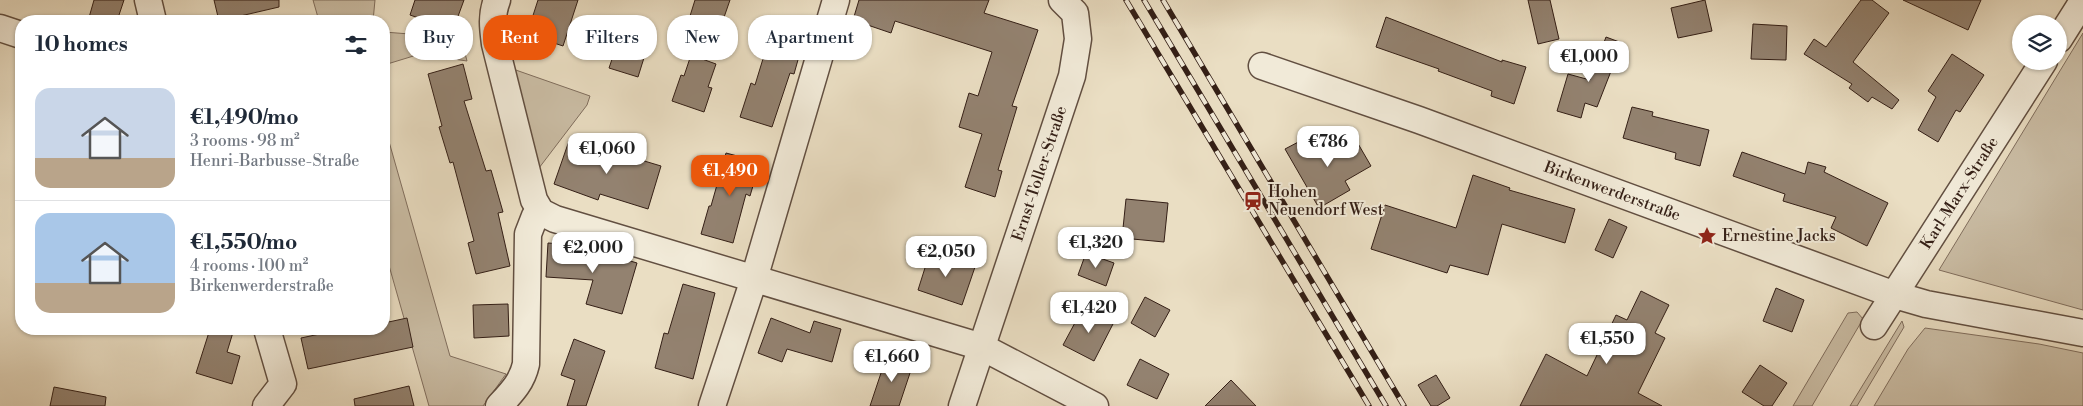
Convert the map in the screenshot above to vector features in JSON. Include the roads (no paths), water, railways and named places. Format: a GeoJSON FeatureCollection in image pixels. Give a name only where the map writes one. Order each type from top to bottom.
{"type":"FeatureCollection","features":[{"type":"Feature","properties":{"kind":"street"},"geometry":{"type":"LineString","coordinates":[[148,0],[152,15]]}},
{"type":"Feature","properties":{"kind":"street"},"geometry":{"type":"LineString","coordinates":[[497,0],[493,9],[495,44],[534,200],[541,212],[555,219],[982,347],[1095,406]]}},
{"type":"Feature","properties":{"kind":"street"},"geometry":{"type":"LineString","coordinates":[[712,406],[754,279],[836,0]]}},
{"type":"Feature","properties":{"kind":"street","name":"Ernst-Toller-Straße"},"geometry":{"type":"LineString","coordinates":[[962,406],[1072,76],[1078,39],[1075,13],[1062,0]]}},
{"type":"Feature","properties":{"kind":"street"},"geometry":{"type":"LineString","coordinates":[[2067,26],[2083,1]]}},
{"type":"Feature","properties":{"kind":"street"},"geometry":{"type":"LineString","coordinates":[[0,28],[15,32]]}},
{"type":"Feature","properties":{"kind":"street","name":"Birkenwerderstraße"},"geometry":{"type":"LineString","coordinates":[[1262,66],[1419,120],[1895,295],[1926,304],[2083,333]]}},
{"type":"Feature","properties":{"kind":"street","name":"Karl-Marx-Straße"},"geometry":{"type":"LineString","coordinates":[[1874,326],[2038,70]]}},
{"type":"Feature","properties":{"kind":"street"},"geometry":{"type":"LineString","coordinates":[[499,406],[519,384],[526,364],[528,234],[534,216],[541,212]]}},
{"type":"Feature","properties":{"kind":"street"},"geometry":{"type":"LineString","coordinates":[[266,406],[283,384],[269,335]]}},
{"type":"Feature","properties":{"kind":"railway"},"geometry":{"type":"LineString","coordinates":[[1126,0],[1369,406]]}},
{"type":"Feature","properties":{"kind":"railway"},"geometry":{"type":"LineString","coordinates":[[1144,0],[1386,406]]}},
{"type":"Feature","properties":{"kind":"railway"},"geometry":{"type":"LineString","coordinates":[[1163,0],[1404,406]]}},
{"type":"Feature","properties":{"kind":"place","name":"Hohen Neuendorf West"},"geometry":{"type":"Point","coordinates":[1253,201]}},
{"type":"Feature","properties":{"kind":"place","name":"Ernestine Jacks"},"geometry":{"type":"Point","coordinates":[1707,236]}}]}
